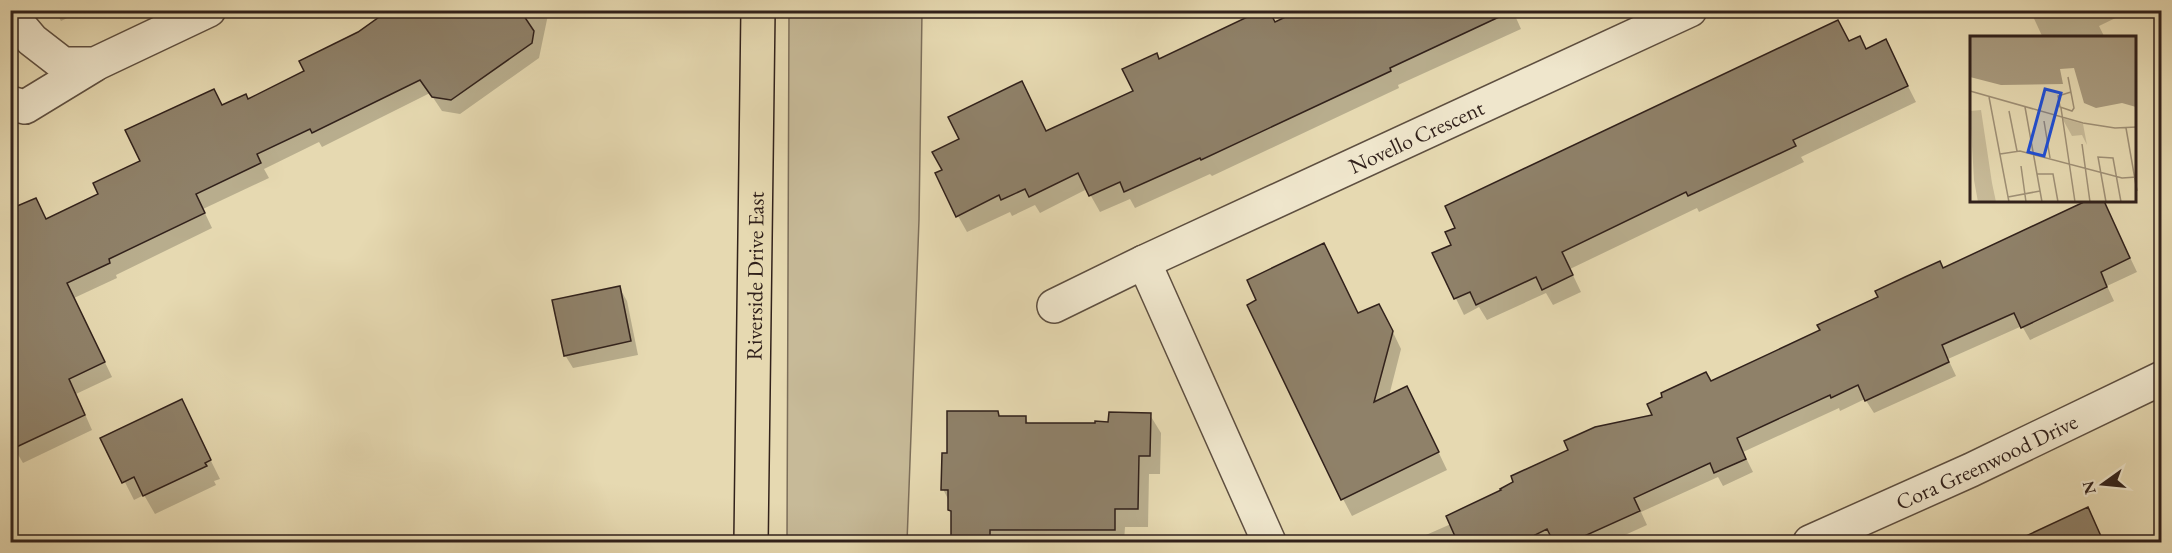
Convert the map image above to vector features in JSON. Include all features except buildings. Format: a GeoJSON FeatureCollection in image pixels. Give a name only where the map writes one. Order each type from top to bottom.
{"type":"FeatureCollection","features":[{"type":"Feature","properties":{"kind":"main road","name":"Riverside Drive East"},"geometry":{"type":"LineString","coordinates":[[751,543],[758,10]]}},
{"type":"Feature","properties":{"kind":"street"},"geometry":{"type":"LineString","coordinates":[[10,103],[25,107],[95,64],[208,10]]}},
{"type":"Feature","properties":{"kind":"street","name":"Novello Crescent"},"geometry":{"type":"LineString","coordinates":[[1054,306],[1144,262],[1690,10]]}},
{"type":"Feature","properties":{"kind":"street"},"geometry":{"type":"LineString","coordinates":[[10,14],[32,40],[63,64],[95,64]]}},
{"type":"Feature","properties":{"kind":"street"},"geometry":{"type":"LineString","coordinates":[[1144,262],[1269,543]]}},
{"type":"Feature","properties":{"kind":"street","name":"Cora Greenwood Drive"},"geometry":{"type":"LineString","coordinates":[[1810,543],[1971,470],[2162,378]]}},
{"type":"Feature","properties":{"kind":"shaded area"},"geometry":{"type":"Polygon","coordinates":[[[789,11],[922,11],[919,220],[907,542],[787,542],[789,11]]]}}]}
